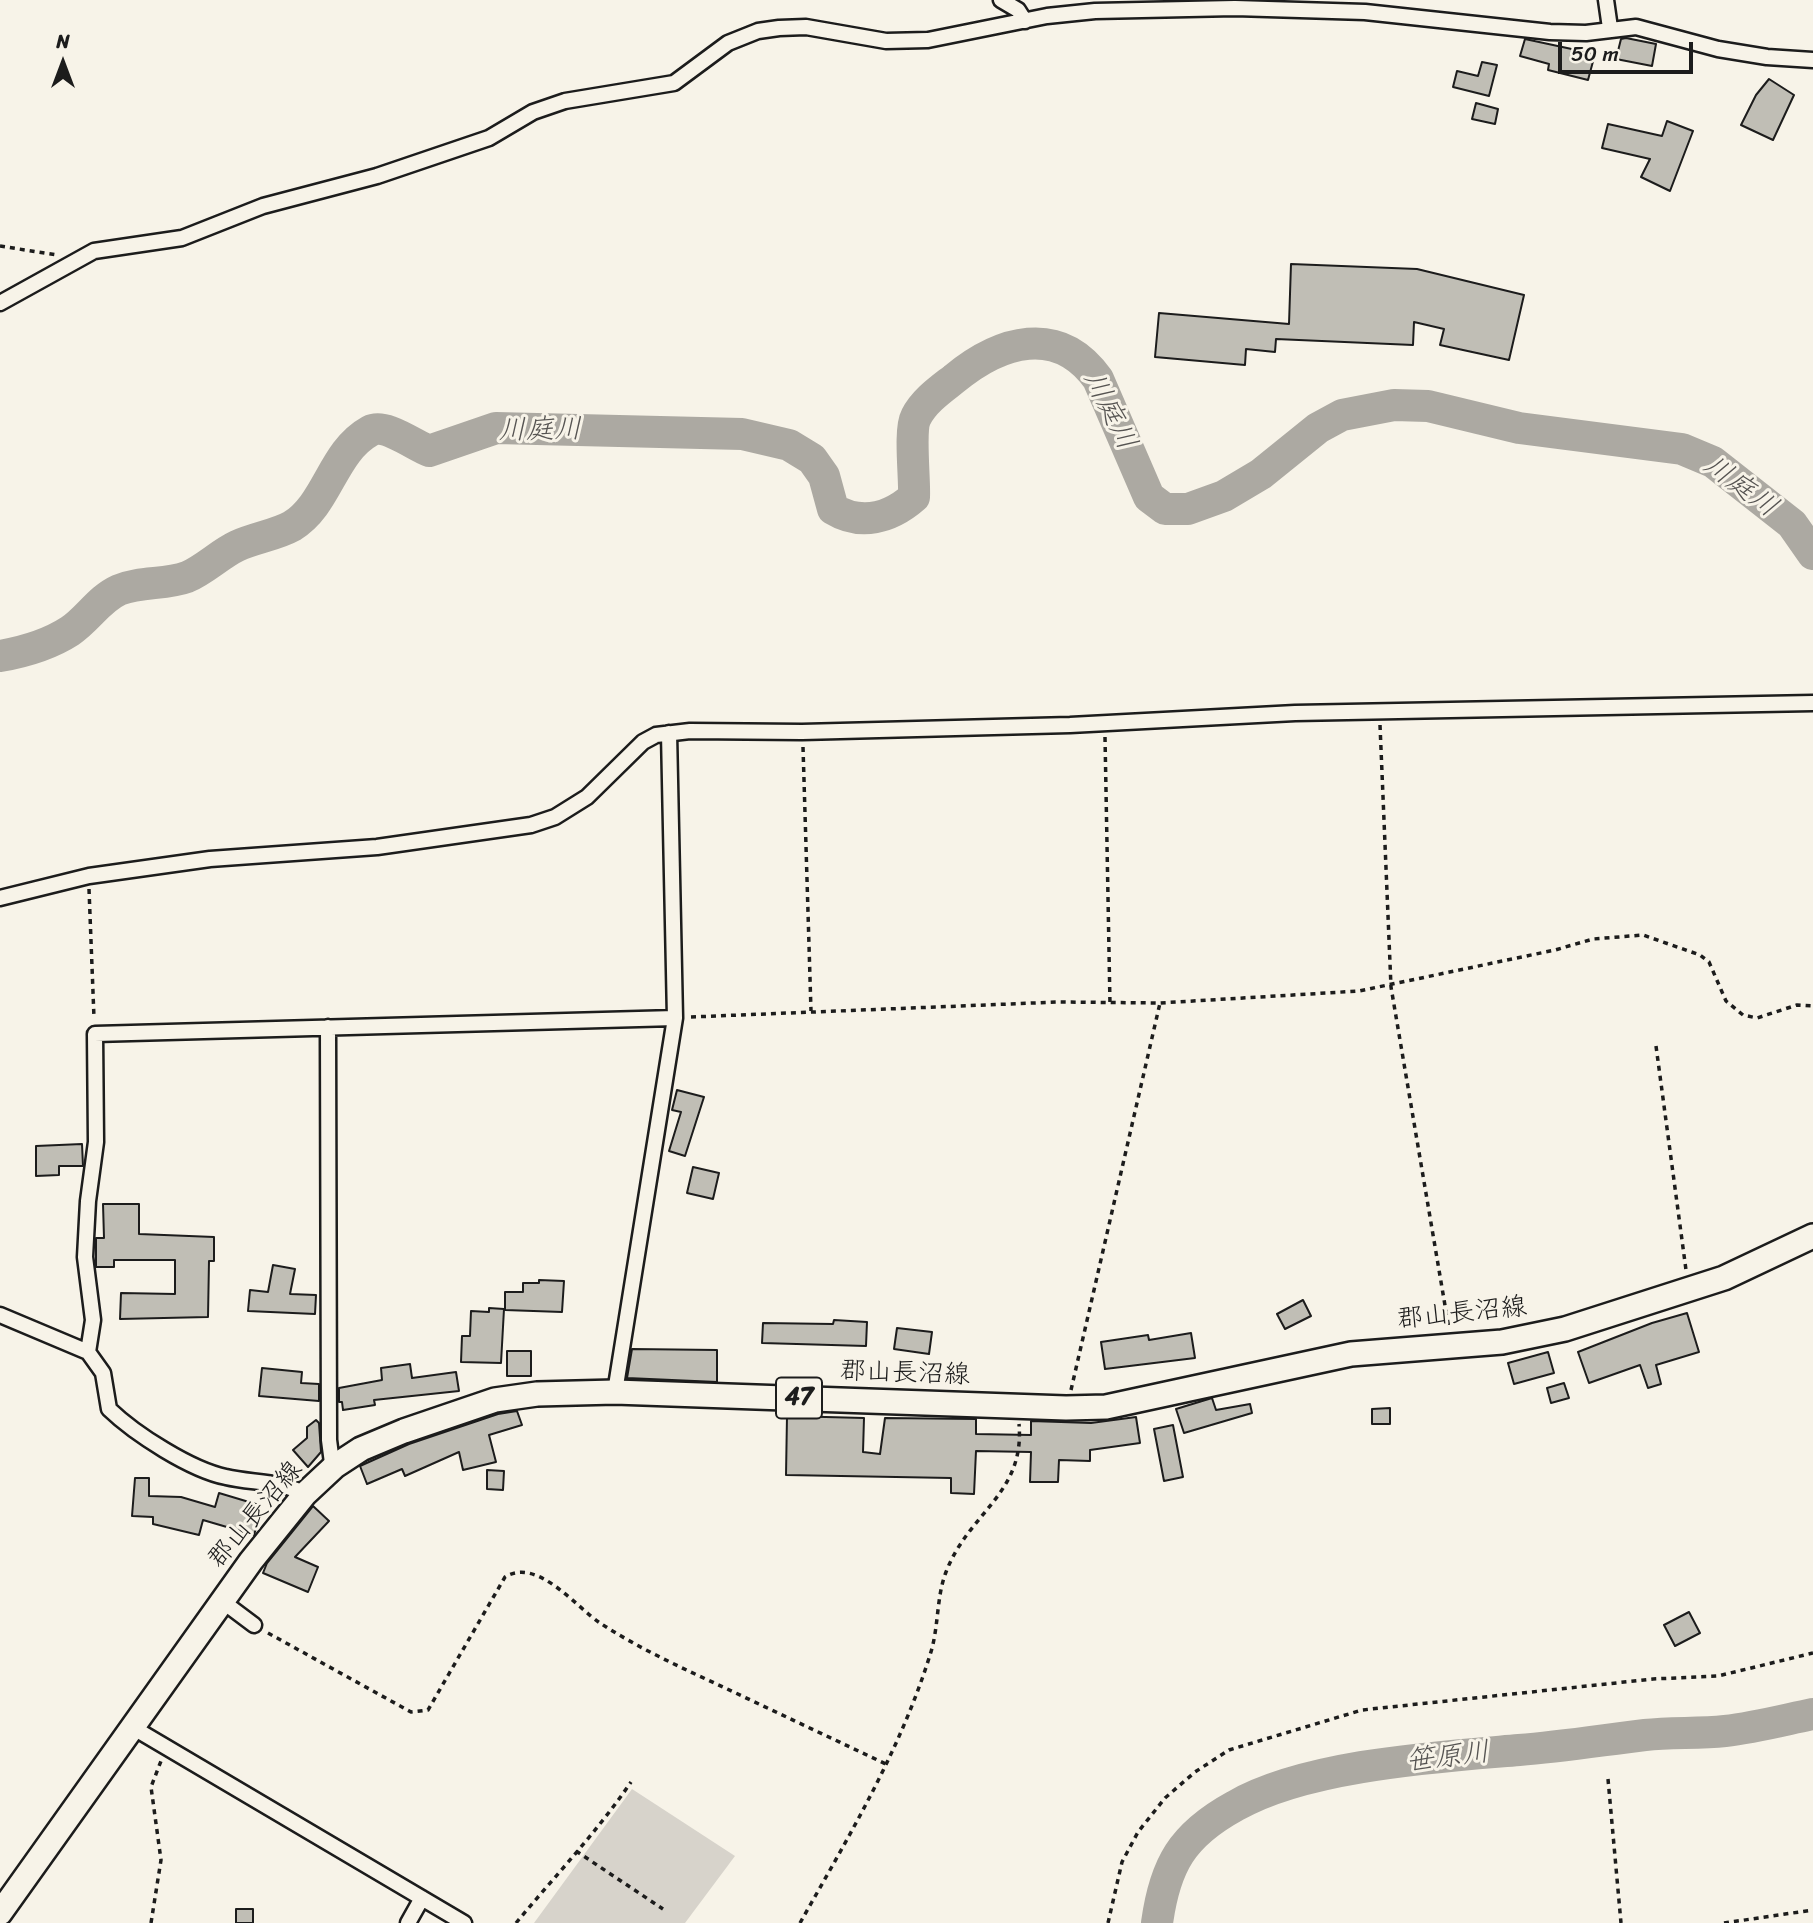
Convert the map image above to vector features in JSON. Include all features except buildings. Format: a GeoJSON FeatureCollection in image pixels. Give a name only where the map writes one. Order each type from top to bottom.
{"type":"FeatureCollection","features":[{"type":"Feature","properties":{"kind":"main road","name":"郡山長沼線"},"geometry":{"type":"LineString","coordinates":[[0,1913],[222,1601],[305,1494],[335,1466],[362,1449],[404,1431],[495,1400],[537,1394],[615,1392],[1066,1408],[1107,1407],[1351,1354],[1502,1342],[1565,1329],[1724,1278],[1813,1236]]}},
{"type":"Feature","properties":{"kind":"street"},"geometry":{"type":"LineString","coordinates":[[1001,0],[1018,10],[1025,21]]}},
{"type":"Feature","properties":{"kind":"street"},"geometry":{"type":"LineString","coordinates":[[1606,0],[1610,28]]}},
{"type":"Feature","properties":{"kind":"street"},"geometry":{"type":"LineString","coordinates":[[0,303],[94,251],[182,237],[263,206],[435,158],[489,138],[533,112],[565,101],[674,83],[728,43],[758,31],[806,27],[897,41],[928,40],[1025,21],[1096,11],[1236,8],[1365,12],[1550,32],[1586,33],[1610,28],[1636,27],[1718,49],[1813,60]]}},
{"type":"Feature","properties":{"kind":"street"},"geometry":{"type":"LineString","coordinates":[[0,898],[89,876],[209,859],[442,840],[531,825],[569,810],[614,772],[643,742],[656,735],[669,733],[802,732],[1380,713],[1813,703]]}},
{"type":"Feature","properties":{"kind":"street"},"geometry":{"type":"LineString","coordinates":[[615,1392],[675,1017],[669,733]]}},
{"type":"Feature","properties":{"kind":"street"},"geometry":{"type":"LineString","coordinates":[[88,1352],[93,1320],[85,1257],[88,1201],[96,1142],[95,1034],[675,1017]]}},
{"type":"Feature","properties":{"kind":"street"},"geometry":{"type":"LineString","coordinates":[[328,1027],[329,1440],[331,1459],[335,1466]]}},
{"type":"Feature","properties":{"kind":"street"},"geometry":{"type":"LineString","coordinates":[[0,1315],[88,1352],[103,1373],[109,1409],[137,1431],[203,1470],[305,1494]]}},
{"type":"Feature","properties":{"kind":"street"},"geometry":{"type":"LineString","coordinates":[[222,1601],[254,1625]]}},
{"type":"Feature","properties":{"kind":"street"},"geometry":{"type":"LineString","coordinates":[[132,1727],[464,1923]]}},
{"type":"Feature","properties":{"kind":"street"},"geometry":{"type":"LineString","coordinates":[[408,1923],[422,1898]]}},
{"type":"Feature","properties":{"kind":"path"},"geometry":{"type":"LineString","coordinates":[[0,246],[27,248],[79,260]]}},
{"type":"Feature","properties":{"kind":"path"},"geometry":{"type":"LineString","coordinates":[[1380,713],[1391,987],[1441,1270],[1451,1345]]}},
{"type":"Feature","properties":{"kind":"path"},"geometry":{"type":"LineString","coordinates":[[1105,722],[1110,1005]]}},
{"type":"Feature","properties":{"kind":"path"},"geometry":{"type":"LineString","coordinates":[[802,732],[811,1011]]}},
{"type":"Feature","properties":{"kind":"path"},"geometry":{"type":"LineString","coordinates":[[89,876],[95,1034]]}},
{"type":"Feature","properties":{"kind":"path"},"geometry":{"type":"LineString","coordinates":[[675,1017],[1058,1002],[1110,1005],[1265,998],[1391,987],[1593,939],[1643,935],[1700,955],[1710,962],[1726,1001],[1743,1016],[1757,1018],[1797,1005],[1813,1006]]}},
{"type":"Feature","properties":{"kind":"path"},"geometry":{"type":"LineString","coordinates":[[1066,1408],[1160,1003]]}},
{"type":"Feature","properties":{"kind":"path"},"geometry":{"type":"LineString","coordinates":[[1656,1046],[1688,1289]]}},
{"type":"Feature","properties":{"kind":"path"},"geometry":{"type":"LineString","coordinates":[[800,1923],[888,1766],[931,1655],[946,1572],[962,1538],[999,1497],[1018,1463],[1021,1448],[1017,1405]]}},
{"type":"Feature","properties":{"kind":"path"},"geometry":{"type":"LineString","coordinates":[[254,1625],[411,1712],[428,1710],[505,1577],[516,1572],[529,1573],[552,1585],[601,1624],[686,1670],[888,1766]]}},
{"type":"Feature","properties":{"kind":"path"},"geometry":{"type":"LineString","coordinates":[[1108,1923],[1122,1862],[1138,1832],[1164,1798],[1195,1772],[1228,1750],[1362,1710],[1653,1679],[1718,1676],[1813,1653]]}},
{"type":"Feature","properties":{"kind":"path"},"geometry":{"type":"LineString","coordinates":[[151,1923],[161,1860],[151,1787],[155,1770],[168,1749]]}},
{"type":"Feature","properties":{"kind":"path"},"geometry":{"type":"LineString","coordinates":[[1608,1779],[1621,1923]]}},
{"type":"Feature","properties":{"kind":"path"},"geometry":{"type":"LineString","coordinates":[[516,1923],[576,1850],[599,1828],[631,1782]]}},
{"type":"Feature","properties":{"kind":"path"},"geometry":{"type":"LineString","coordinates":[[576,1850],[663,1909]]}},
{"type":"Feature","properties":{"kind":"path"},"geometry":{"type":"LineString","coordinates":[[1724,1923],[1813,1910]]}},
{"type":"Feature","properties":{"kind":"shaded area"},"geometry":{"type":"Polygon","coordinates":[[[632,1789],[735,1856],[685,1923],[534,1923],[632,1789]]]}},
{"type":"Feature","properties":{"kind":"waterway","name":"川庭川"},"geometry":{"type":"LineString","coordinates":[[0,656],[36,647],[62,636],[119,590],[187,577],[237,546],[292,526],[314,505],[338,464],[357,440],[376,429],[391,432],[429,451],[496,428],[742,434],[789,445],[812,459],[824,476],[833,509],[854,517],[885,515],[914,497],[913,432],[916,417],[923,406],[972,366],[990,355],[1028,344],[1047,344],[1065,350],[1082,361],[1098,379],[1149,497],[1165,509],[1188,509],[1224,496],[1261,474],[1318,428],[1342,415],[1394,405],[1428,406],[1519,428],[1682,449],[1713,462],[1792,524],[1813,554]]}},
{"type":"Feature","properties":{"kind":"waterway","name":"笹原川"},"geometry":{"type":"LineString","coordinates":[[1157,1923],[1171,1868],[1189,1840],[1235,1806],[1264,1792],[1298,1781],[1373,1765],[1645,1735],[1725,1731],[1813,1714]]}}]}
